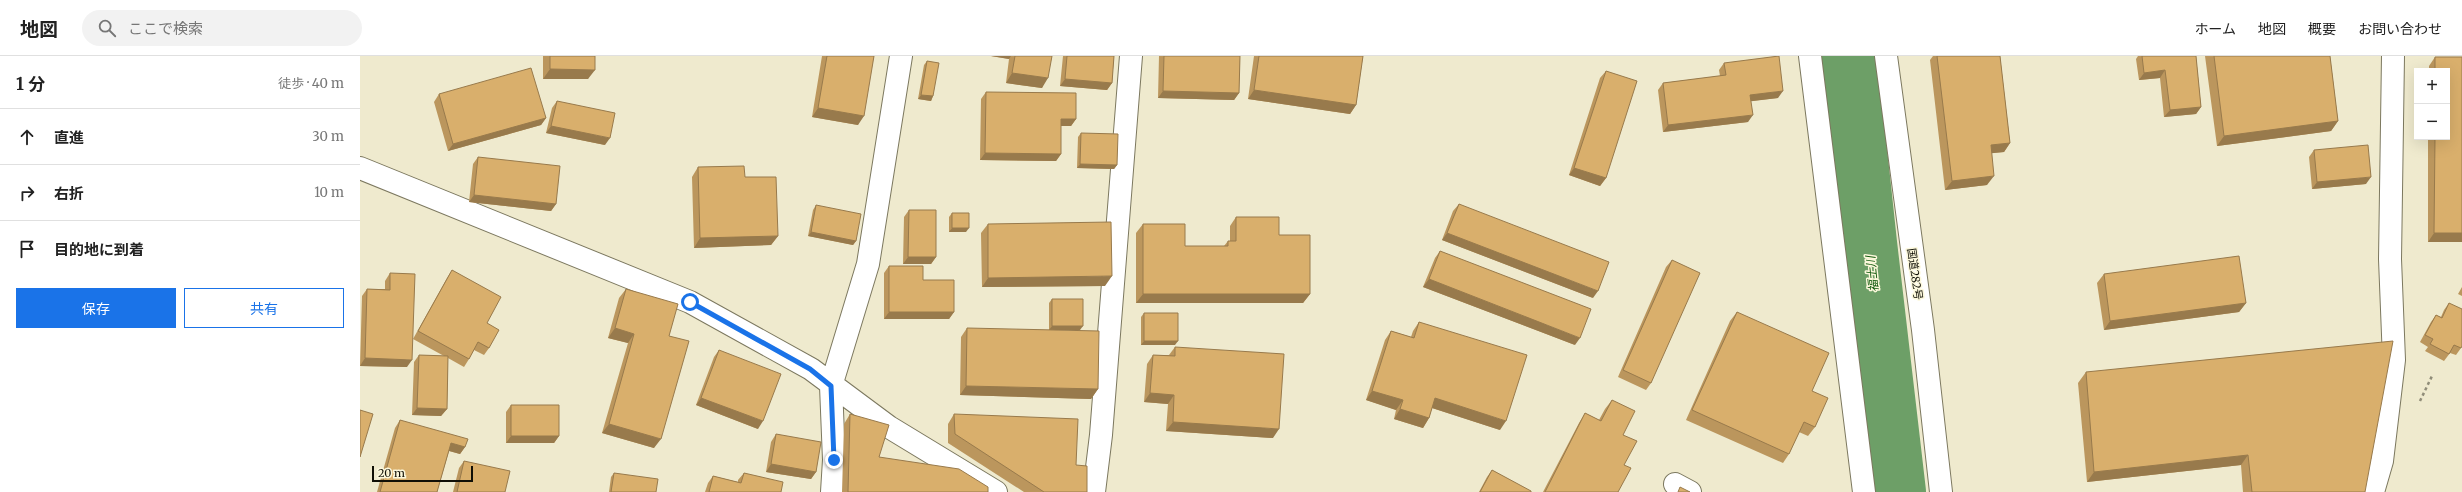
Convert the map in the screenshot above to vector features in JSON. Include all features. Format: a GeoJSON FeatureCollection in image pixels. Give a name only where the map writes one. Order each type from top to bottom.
{"type":"FeatureCollection","features":[{"type":"Feature","properties":{"kind":"main road"},"geometry":{"type":"LineString","coordinates":[[832,492],[834,460],[831,386],[868,264],[901,56]]}},
{"type":"Feature","properties":{"kind":"main road"},"geometry":{"type":"LineString","coordinates":[[1094,492],[1101,435],[1119,229],[1131,56]]}},
{"type":"Feature","properties":{"kind":"main road"},"geometry":{"type":"LineString","coordinates":[[1810,56],[1864,492]]}},
{"type":"Feature","properties":{"kind":"main road","name":"国道282号"},"geometry":{"type":"LineString","coordinates":[[1886,56],[1923,330],[1941,492]]}},
{"type":"Feature","properties":{"kind":"main road"},"geometry":{"type":"LineString","coordinates":[[2373,492],[2382,461],[2394,360],[2390,259],[2393,56]]}},
{"type":"Feature","properties":{"kind":"main road"},"geometry":{"type":"LineString","coordinates":[[360,168],[690,302],[810,369],[888,427],[996,492]]}},
{"type":"Feature","properties":{"kind":"building"},"geometry":{"type":"Polygon","coordinates":[[[550,56],[595,56],[595,70],[550,69],[550,56]]]}},
{"type":"Feature","properties":{"kind":"building"},"geometry":{"type":"Polygon","coordinates":[[[827,56],[874,56],[864,116],[818,108],[827,56]]]}},
{"type":"Feature","properties":{"kind":"building"},"geometry":{"type":"Polygon","coordinates":[[[1015,56],[1052,56],[1048,78],[1012,73],[1015,56]]]}},
{"type":"Feature","properties":{"kind":"building"},"geometry":{"type":"Polygon","coordinates":[[[1067,56],[1114,56],[1112,83],[1065,79],[1067,56]]]}},
{"type":"Feature","properties":{"kind":"building"},"geometry":{"type":"Polygon","coordinates":[[[1164,56],[1240,56],[1239,93],[1163,91],[1164,56]]]}},
{"type":"Feature","properties":{"kind":"building"},"geometry":{"type":"Polygon","coordinates":[[[1259,56],[1363,56],[1356,105],[1254,90],[1259,56]]]}},
{"type":"Feature","properties":{"kind":"building"},"geometry":{"type":"Polygon","coordinates":[[[1779,56],[1783,91],[1750,95],[1753,115],[1668,125],[1663,83],[1726,75],[1724,63],[1779,56]]]}},
{"type":"Feature","properties":{"kind":"building"},"geometry":{"type":"Polygon","coordinates":[[[1937,56],[2000,56],[2010,143],[1991,145],[1994,176],[1952,181],[1937,56]]]}},
{"type":"Feature","properties":{"kind":"building"},"geometry":{"type":"Polygon","coordinates":[[[2142,56],[2196,56],[2201,107],[2170,110],[2165,70],[2144,73],[2142,56]]]}},
{"type":"Feature","properties":{"kind":"building"},"geometry":{"type":"Polygon","coordinates":[[[2214,56],[2330,56],[2338,121],[2224,136],[2214,56]]]}},
{"type":"Feature","properties":{"kind":"building"},"geometry":{"type":"Polygon","coordinates":[[[2435,57],[2462,57],[2462,233],[2434,233],[2435,140],[2450,140],[2450,68],[2435,68],[2435,57]]]}},
{"type":"Feature","properties":{"kind":"building"},"geometry":{"type":"Polygon","coordinates":[[[927,61],[939,63],[933,96],[921,95],[927,61]]]}},
{"type":"Feature","properties":{"kind":"building"},"geometry":{"type":"Polygon","coordinates":[[[531,68],[546,118],[453,144],[439,94],[531,68]]]}},
{"type":"Feature","properties":{"kind":"building"},"geometry":{"type":"Polygon","coordinates":[[[1606,71],[1637,81],[1606,178],[1574,168],[1606,71]]]}},
{"type":"Feature","properties":{"kind":"building"},"geometry":{"type":"Polygon","coordinates":[[[986,92],[1076,93],[1076,119],[1061,119],[1061,154],[985,153],[986,92]]]}},
{"type":"Feature","properties":{"kind":"building"},"geometry":{"type":"Polygon","coordinates":[[[557,101],[615,113],[610,138],[551,126],[557,101]]]}},
{"type":"Feature","properties":{"kind":"building"},"geometry":{"type":"Polygon","coordinates":[[[1081,133],[1118,134],[1117,165],[1080,164],[1081,133]]]}},
{"type":"Feature","properties":{"kind":"building"},"geometry":{"type":"Polygon","coordinates":[[[2368,145],[2371,177],[2317,182],[2314,150],[2368,145]]]}},
{"type":"Feature","properties":{"kind":"building"},"geometry":{"type":"Polygon","coordinates":[[[478,157],[560,166],[556,204],[474,195],[478,157]]]}},
{"type":"Feature","properties":{"kind":"building"},"geometry":{"type":"Polygon","coordinates":[[[744,166],[745,177],[776,177],[778,236],[700,238],[698,167],[744,166]]]}},
{"type":"Feature","properties":{"kind":"building"},"geometry":{"type":"Polygon","coordinates":[[[1459,204],[1609,262],[1598,291],[1447,233],[1459,204]]]}},
{"type":"Feature","properties":{"kind":"building"},"geometry":{"type":"Polygon","coordinates":[[[816,205],[861,214],[856,241],[811,232],[816,205]]]}},
{"type":"Feature","properties":{"kind":"building"},"geometry":{"type":"Polygon","coordinates":[[[909,210],[936,210],[936,257],[908,257],[909,210]]]}},
{"type":"Feature","properties":{"kind":"building"},"geometry":{"type":"Polygon","coordinates":[[[952,213],[969,213],[969,228],[952,228],[952,213]]]}},
{"type":"Feature","properties":{"kind":"building"},"geometry":{"type":"Polygon","coordinates":[[[1236,217],[1279,217],[1279,235],[1310,235],[1310,294],[1143,294],[1143,224],[1185,224],[1185,246],[1228,246],[1228,241],[1236,241],[1236,217]]]}},
{"type":"Feature","properties":{"kind":"building"},"geometry":{"type":"Polygon","coordinates":[[[1111,222],[1112,276],[988,278],[988,224],[1111,222]]]}},
{"type":"Feature","properties":{"kind":"building"},"geometry":{"type":"Polygon","coordinates":[[[1440,251],[1591,309],[1580,338],[1429,279],[1440,251]]]}},
{"type":"Feature","properties":{"kind":"building"},"geometry":{"type":"Polygon","coordinates":[[[2239,256],[2246,303],[2110,321],[2104,274],[2239,256]]]}},
{"type":"Feature","properties":{"kind":"building"},"geometry":{"type":"Polygon","coordinates":[[[1672,260],[1700,273],[1651,383],[1623,370],[1672,260]]]}},
{"type":"Feature","properties":{"kind":"building"},"geometry":{"type":"Polygon","coordinates":[[[889,266],[923,266],[923,280],[954,280],[954,312],[889,312],[889,266]]]}},
{"type":"Feature","properties":{"kind":"building"},"geometry":{"type":"Polygon","coordinates":[[[452,270],[501,297],[487,323],[499,330],[489,348],[478,342],[469,359],[418,331],[452,270]]]}},
{"type":"Feature","properties":{"kind":"building"},"geometry":{"type":"Polygon","coordinates":[[[390,273],[415,274],[412,360],[365,358],[367,289],[390,290],[390,273]]]}},
{"type":"Feature","properties":{"kind":"building"},"geometry":{"type":"Polygon","coordinates":[[[626,289],[678,304],[669,336],[689,341],[661,439],[609,424],[634,334],[615,328],[626,289]]]}},
{"type":"Feature","properties":{"kind":"building"},"geometry":{"type":"Polygon","coordinates":[[[1052,299],[1083,299],[1083,326],[1052,326],[1052,299]]]}},
{"type":"Feature","properties":{"kind":"building"},"geometry":{"type":"Polygon","coordinates":[[[2449,303],[2462,309],[2462,346],[2461,348],[2454,345],[2449,354],[2430,344],[2433,339],[2425,335],[2436,315],[2442,318],[2449,303]]]}},
{"type":"Feature","properties":{"kind":"building"},"geometry":{"type":"Polygon","coordinates":[[[1737,312],[1829,353],[1812,391],[1828,398],[1815,427],[1804,422],[1789,454],[1692,410],[1737,312]]]}},
{"type":"Feature","properties":{"kind":"building"},"geometry":{"type":"Polygon","coordinates":[[[1144,313],[1178,313],[1178,341],[1144,341],[1144,313]]]}},
{"type":"Feature","properties":{"kind":"building"},"geometry":{"type":"Polygon","coordinates":[[[1419,322],[1527,355],[1506,421],[1435,398],[1429,418],[1400,409],[1403,400],[1372,391],[1391,331],[1414,338],[1419,322]]]}},
{"type":"Feature","properties":{"kind":"building"},"geometry":{"type":"Polygon","coordinates":[[[967,328],[1099,331],[1098,389],[966,386],[967,328]]]}},
{"type":"Feature","properties":{"kind":"building"},"geometry":{"type":"Polygon","coordinates":[[[2393,341],[2365,492],[2252,492],[2248,455],[2094,472],[2086,372],[2393,341]]]}},
{"type":"Feature","properties":{"kind":"building"},"geometry":{"type":"Polygon","coordinates":[[[1175,347],[1284,354],[1279,429],[1173,422],[1174,395],[1150,393],[1153,355],[1175,356],[1175,347]]]}},
{"type":"Feature","properties":{"kind":"building"},"geometry":{"type":"Polygon","coordinates":[[[719,350],[781,374],[763,421],[701,398],[719,350]]]}},
{"type":"Feature","properties":{"kind":"building"},"geometry":{"type":"Polygon","coordinates":[[[419,355],[448,356],[447,409],[417,408],[419,355]]]}},
{"type":"Feature","properties":{"kind":"building"},"geometry":{"type":"Polygon","coordinates":[[[1612,400],[1635,411],[1623,435],[1637,441],[1624,465],[1631,468],[1618,492],[1545,492],[1585,413],[1601,421],[1612,400]]]}},
{"type":"Feature","properties":{"kind":"building"},"geometry":{"type":"Polygon","coordinates":[[[511,405],[559,405],[559,436],[511,436],[511,405]]]}},
{"type":"Feature","properties":{"kind":"building"},"geometry":{"type":"Polygon","coordinates":[[[360,410],[373,414],[360,457],[360,410]]]}},
{"type":"Feature","properties":{"kind":"building"},"geometry":{"type":"Polygon","coordinates":[[[850,414],[889,425],[879,457],[959,469],[988,487],[988,492],[848,492],[850,414]]]}},
{"type":"Feature","properties":{"kind":"building"},"geometry":{"type":"Polygon","coordinates":[[[954,414],[1078,419],[1076,465],[1087,466],[1087,492],[1044,492],[955,434],[954,414]]]}},
{"type":"Feature","properties":{"kind":"building"},"geometry":{"type":"Polygon","coordinates":[[[400,420],[468,439],[465,447],[451,443],[437,492],[380,492],[400,420]]]}},
{"type":"Feature","properties":{"kind":"building"},"geometry":{"type":"Polygon","coordinates":[[[776,434],[821,442],[816,472],[771,464],[776,434]]]}},
{"type":"Feature","properties":{"kind":"building"},"geometry":{"type":"Polygon","coordinates":[[[464,461],[510,471],[505,492],[457,492],[464,461]]]}},
{"type":"Feature","properties":{"kind":"building"},"geometry":{"type":"Polygon","coordinates":[[[1492,470],[1531,491],[1531,492],[1480,492],[1492,470]]]}},
{"type":"Feature","properties":{"kind":"building"},"geometry":{"type":"Polygon","coordinates":[[[614,473],[658,479],[656,492],[611,492],[614,473]]]}},
{"type":"Feature","properties":{"kind":"building"},"geometry":{"type":"Polygon","coordinates":[[[744,473],[783,482],[781,492],[709,492],[713,476],[741,483],[744,473]]]}},
{"type":"Feature","properties":{"kind":"building"},"geometry":{"type":"Polygon","coordinates":[[[1680,487],[1690,492],[1678,492],[1680,487]]]}},
{"type":"Feature","properties":{"kind":"waterway","name":"福士川"},"geometry":{"type":"LineString","coordinates":[[1847,56],[1896,492]]}},
{"type":"Feature","properties":{"kind":"route"},"geometry":{"type":"LineString","coordinates":[[690,302],[810,369],[831,386],[834,460]]}}]}
